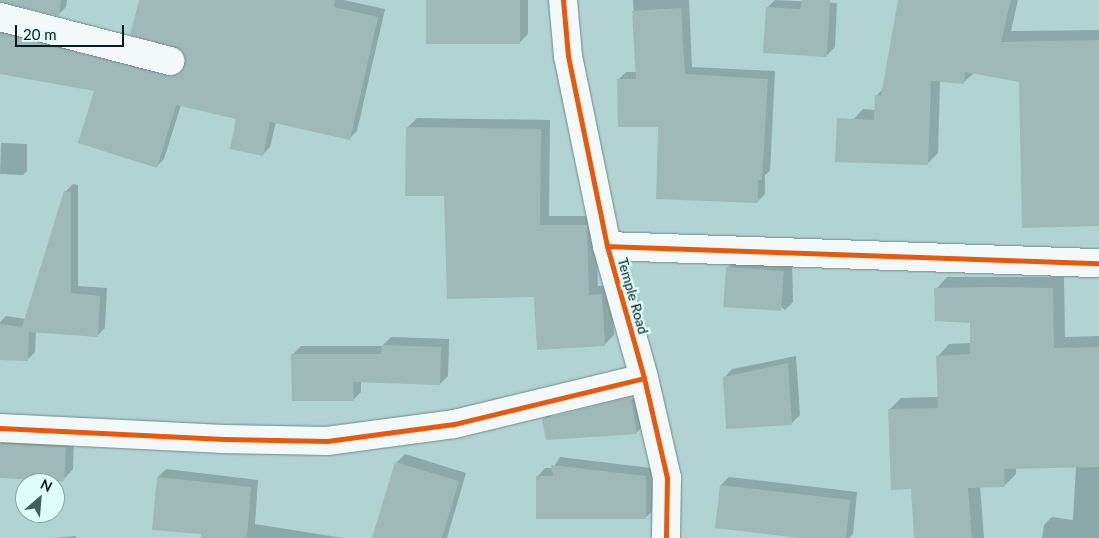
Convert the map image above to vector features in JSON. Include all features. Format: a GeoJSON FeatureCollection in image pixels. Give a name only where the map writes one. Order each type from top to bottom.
{"type":"FeatureCollection","features":[{"type":"Feature","properties":{"kind":"street","name":"Temple Road"},"geometry":{"type":"LineString","coordinates":[[563,0],[568,56],[607,246],[644,378],[667,478],[666,538]]}},
{"type":"Feature","properties":{"kind":"street"},"geometry":{"type":"LineString","coordinates":[[0,17],[170,61]]}},
{"type":"Feature","properties":{"kind":"street"},"geometry":{"type":"LineString","coordinates":[[607,246],[1099,263]]}},
{"type":"Feature","properties":{"kind":"street"},"geometry":{"type":"LineString","coordinates":[[0,428],[224,439],[327,441],[454,424],[644,378]]}},
{"type":"Feature","properties":{"kind":"building"},"geometry":{"type":"Polygon","coordinates":[[[0,0],[61,0],[59,16],[0,2],[0,0]]]}},
{"type":"Feature","properties":{"kind":"building"},"geometry":{"type":"Polygon","coordinates":[[[139,0],[335,0],[334,7],[378,17],[350,140],[270,122],[263,156],[230,149],[236,119],[176,105],[157,168],[78,143],[94,91],[0,74],[0,33],[175,76],[185,64],[181,50],[130,35],[139,0]]]}},
{"type":"Feature","properties":{"kind":"building"},"geometry":{"type":"Polygon","coordinates":[[[426,0],[520,0],[520,44],[426,44],[426,0]]]}},
{"type":"Feature","properties":{"kind":"building"},"geometry":{"type":"Polygon","coordinates":[[[802,0],[830,0],[827,57],[763,53],[766,7],[800,9],[802,0]]]}},
{"type":"Feature","properties":{"kind":"building"},"geometry":{"type":"Polygon","coordinates":[[[898,0],[1011,0],[1001,42],[1099,40],[1099,226],[1022,228],[1019,82],[965,72],[964,84],[931,81],[928,165],[835,162],[837,118],[874,120],[875,95],[881,96],[898,0]]]}},
{"type":"Feature","properties":{"kind":"building"},"geometry":{"type":"Polygon","coordinates":[[[681,8],[685,74],[768,79],[762,180],[758,180],[758,203],[656,199],[658,127],[618,127],[617,79],[636,79],[632,11],[681,8]]]}},
{"type":"Feature","properties":{"kind":"building"},"geometry":{"type":"Polygon","coordinates":[[[406,127],[541,129],[540,225],[587,225],[589,295],[602,294],[605,346],[537,350],[534,297],[447,299],[444,196],[405,196],[406,127]]]}},
{"type":"Feature","properties":{"kind":"building"},"geometry":{"type":"Polygon","coordinates":[[[64,191],[71,192],[71,293],[100,296],[98,337],[29,332],[28,361],[0,360],[0,324],[22,327],[64,191]]]}},
{"type":"Feature","properties":{"kind":"building"},"geometry":{"type":"Polygon","coordinates":[[[726,267],[784,271],[781,311],[723,307],[726,267]]]}},
{"type":"Feature","properties":{"kind":"building"},"geometry":{"type":"Polygon","coordinates":[[[934,288],[1053,288],[1054,348],[1099,347],[1099,467],[1004,469],[1005,487],[968,488],[972,538],[914,538],[911,489],[891,490],[888,409],[938,408],[936,356],[970,354],[970,323],[935,321],[934,288]]]}},
{"type":"Feature","properties":{"kind":"building"},"geometry":{"type":"Polygon","coordinates":[[[382,345],[441,347],[440,385],[353,382],[354,401],[292,401],[291,354],[381,354],[382,345]]]}},
{"type":"Feature","properties":{"kind":"building"},"geometry":{"type":"Polygon","coordinates":[[[788,363],[792,425],[726,429],[723,377],[788,363]]]}},
{"type":"Feature","properties":{"kind":"building"},"geometry":{"type":"Polygon","coordinates":[[[631,397],[637,434],[546,440],[542,419],[631,397]]]}},
{"type":"Feature","properties":{"kind":"building"},"geometry":{"type":"Polygon","coordinates":[[[0,444],[66,447],[65,473],[15,473],[15,479],[0,478],[0,444]]]}},
{"type":"Feature","properties":{"kind":"building"},"geometry":{"type":"Polygon","coordinates":[[[395,462],[459,481],[442,538],[372,538],[395,462]]]}},
{"type":"Feature","properties":{"kind":"building"},"geometry":{"type":"Polygon","coordinates":[[[551,465],[646,476],[646,519],[536,519],[536,476],[553,476],[551,465]]]}},
{"type":"Feature","properties":{"kind":"building"},"geometry":{"type":"Polygon","coordinates":[[[157,477],[251,487],[247,538],[201,538],[201,534],[152,530],[157,477]]]}},
{"type":"Feature","properties":{"kind":"building"},"geometry":{"type":"Polygon","coordinates":[[[720,485],[850,500],[846,538],[800,538],[715,528],[720,485]]]}},
{"type":"Feature","properties":{"kind":"cycle path"},"geometry":{"type":"LineString","coordinates":[[563,0],[568,56],[607,246],[644,378],[667,478],[666,538]]}},
{"type":"Feature","properties":{"kind":"cycle path"},"geometry":{"type":"LineString","coordinates":[[607,246],[1099,263]]}},
{"type":"Feature","properties":{"kind":"cycle path"},"geometry":{"type":"LineString","coordinates":[[0,428],[224,439],[327,441],[454,424],[644,378]]}}]}
